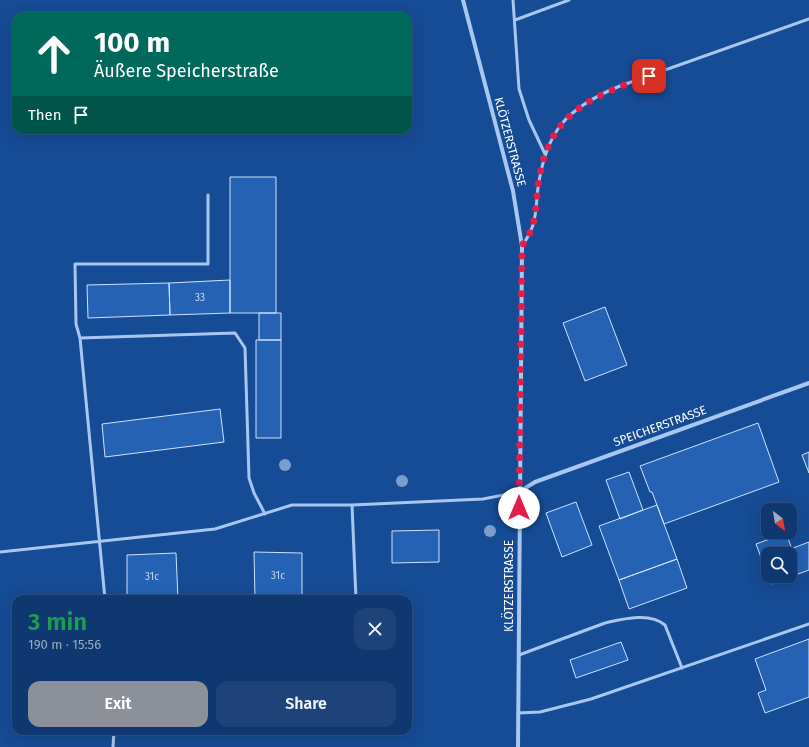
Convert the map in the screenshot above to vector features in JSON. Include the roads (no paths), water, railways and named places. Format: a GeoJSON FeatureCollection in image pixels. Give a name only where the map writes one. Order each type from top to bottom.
{"type":"FeatureCollection","features":[{"type":"Feature","properties":{"kind":"street","name":"KLÖTZERSTRASSE"},"geometry":{"type":"LineString","coordinates":[[463,0],[513,191],[522,246],[518,747]]}},
{"type":"Feature","properties":{"kind":"street","name":"SPEICHERSTRASSE"},"geometry":{"type":"LineString","coordinates":[[519,492],[535,482],[809,383]]}},
{"type":"Feature","properties":{"kind":"lane"},"geometry":{"type":"LineString","coordinates":[[513,0],[519,89],[528,120],[545,154]]}},
{"type":"Feature","properties":{"kind":"lane"},"geometry":{"type":"LineString","coordinates":[[515,20],[569,0]]}},
{"type":"Feature","properties":{"kind":"lane"},"geometry":{"type":"LineString","coordinates":[[522,246],[532,229],[540,173],[547,145],[557,129],[574,112],[598,95],[809,19]]}},
{"type":"Feature","properties":{"kind":"lane"},"geometry":{"type":"LineString","coordinates":[[105,595],[101,542],[80,338],[76,324],[74,264],[208,264],[208,195]]}},
{"type":"Feature","properties":{"kind":"lane"},"geometry":{"type":"LineString","coordinates":[[80,338],[235,333],[245,348],[249,478],[264,514]]}},
{"type":"Feature","properties":{"kind":"lane"},"geometry":{"type":"LineString","coordinates":[[0,552],[215,529],[292,505],[352,505],[483,500],[519,492]]}},
{"type":"Feature","properties":{"kind":"lane"},"geometry":{"type":"LineString","coordinates":[[352,505],[356,595]]}},
{"type":"Feature","properties":{"kind":"lane"},"geometry":{"type":"LineString","coordinates":[[519,655],[605,623],[618,620],[646,618],[660,621],[664,625],[682,668]]}},
{"type":"Feature","properties":{"kind":"lane"},"geometry":{"type":"LineString","coordinates":[[518,713],[540,712],[591,699],[809,624]]}},
{"type":"Feature","properties":{"kind":"lane"},"geometry":{"type":"LineString","coordinates":[[113,747],[114,735]]}}]}
